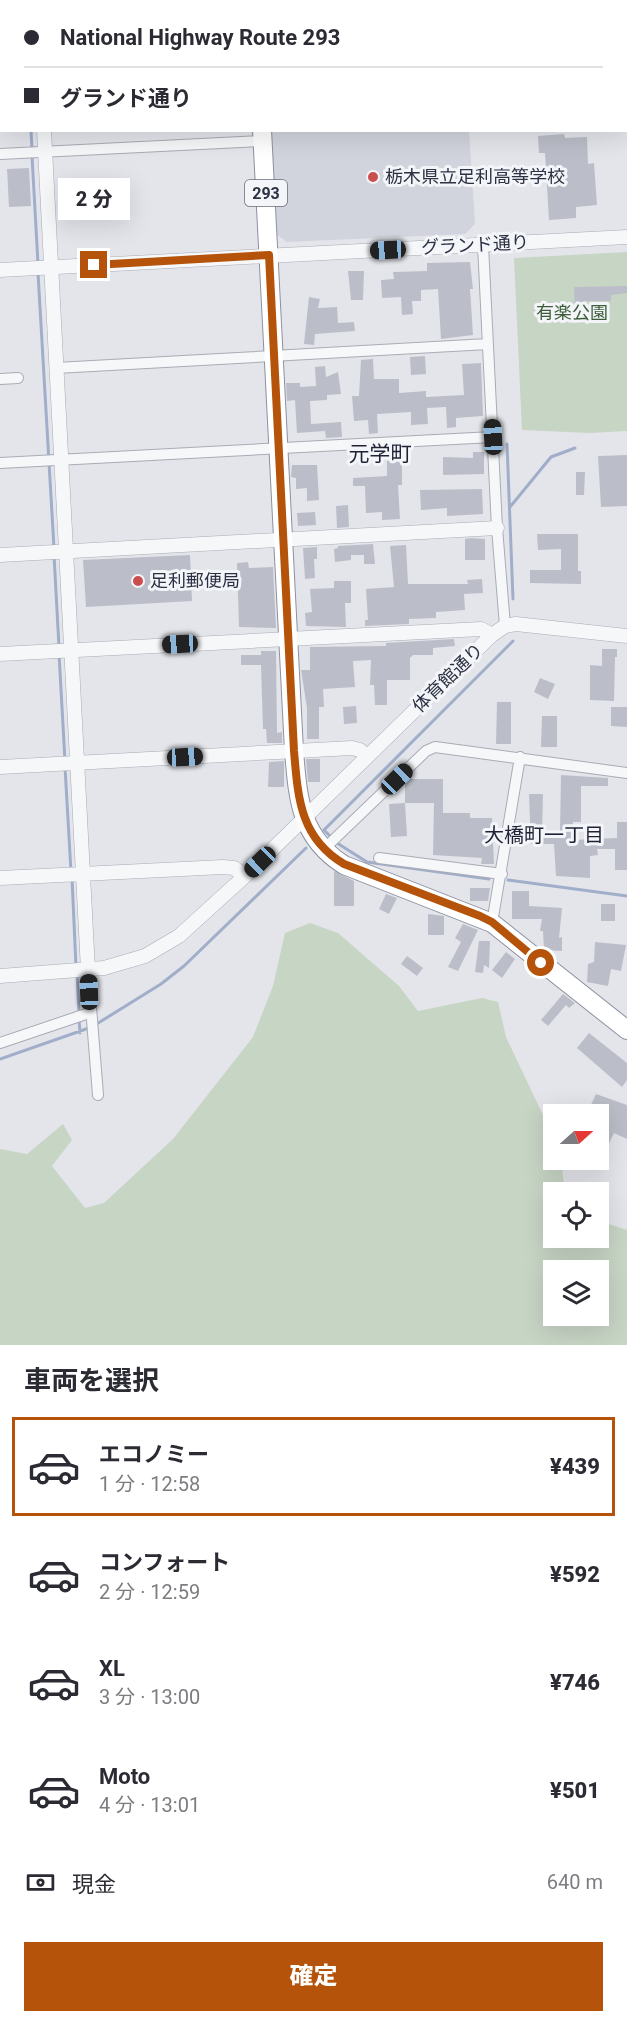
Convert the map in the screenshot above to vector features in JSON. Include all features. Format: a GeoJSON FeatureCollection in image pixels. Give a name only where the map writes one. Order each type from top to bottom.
{"type":"FeatureCollection","features":[{"type":"Feature","properties":{"kind":"highway","name":"293"},"geometry":{"type":"LineString","coordinates":[[262,136],[294,751],[297,791],[309,831],[324,849],[344,864],[492,922],[627,1030]]}},
{"type":"Feature","properties":{"kind":"street"},"geometry":{"type":"LineString","coordinates":[[44,132],[82,874],[90,1016],[98,1095]]}},
{"type":"Feature","properties":{"kind":"street"},"geometry":{"type":"LineString","coordinates":[[0,154],[262,136]]}},
{"type":"Feature","properties":{"kind":"street","name":"グランド通り"},"geometry":{"type":"LineString","coordinates":[[0,270],[627,237]]}},
{"type":"Feature","properties":{"kind":"street"},"geometry":{"type":"LineString","coordinates":[[483,245],[497,528],[505,626],[532,625],[627,636]]}},
{"type":"Feature","properties":{"kind":"street"},"geometry":{"type":"LineString","coordinates":[[56,368],[488,344]]}},
{"type":"Feature","properties":{"kind":"street"},"geometry":{"type":"LineString","coordinates":[[0,379],[18,378]]}},
{"type":"Feature","properties":{"kind":"street"},"geometry":{"type":"LineString","coordinates":[[0,463],[493,437]]}},
{"type":"Feature","properties":{"kind":"street"},"geometry":{"type":"LineString","coordinates":[[0,555],[497,528]]}},
{"type":"Feature","properties":{"kind":"street","name":"体育館通り"},"geometry":{"type":"LineString","coordinates":[[0,976],[88,970],[131,961],[169,943],[192,927],[492,635],[505,626]]}},
{"type":"Feature","properties":{"kind":"street"},"geometry":{"type":"LineString","coordinates":[[0,654],[481,629],[492,635]]}},
{"type":"Feature","properties":{"kind":"street"},"geometry":{"type":"LineString","coordinates":[[324,849],[426,751],[441,747],[627,773]]}},
{"type":"Feature","properties":{"kind":"street"},"geometry":{"type":"LineString","coordinates":[[0,767],[352,748],[360,750],[367,756]]}},
{"type":"Feature","properties":{"kind":"street"},"geometry":{"type":"LineString","coordinates":[[492,922],[502,874],[520,757]]}},
{"type":"Feature","properties":{"kind":"street"},"geometry":{"type":"LineString","coordinates":[[379,858],[502,874]]}},
{"type":"Feature","properties":{"kind":"street"},"geometry":{"type":"LineString","coordinates":[[0,878],[223,867],[234,868],[245,876]]}},
{"type":"Feature","properties":{"kind":"street"},"geometry":{"type":"LineString","coordinates":[[0,1042],[90,1016]]}},
{"type":"Feature","properties":{"kind":"shaded area","name":"栃木県立足利高等学校"},"geometry":{"type":"Polygon","coordinates":[[[271,132],[469,132],[475,224],[465,234],[287,242],[277,235],[271,132]]]}},
{"type":"Feature","properties":{"kind":"green space","name":"有楽公園"},"geometry":{"type":"Polygon","coordinates":[[[627,252],[627,431],[590,433],[522,430],[514,258],[627,252]]]}},
{"type":"Feature","properties":{"kind":"green space"},"geometry":{"type":"Polygon","coordinates":[[[310,923],[338,933],[399,986],[418,1011],[482,998],[498,1002],[506,1037],[543,1115],[543,1170],[562,1170],[564,1182],[543,1182],[543,1248],[609,1248],[609,1224],[627,1230],[627,1345],[0,1345],[0,1149],[27,1154],[63,1124],[72,1140],[52,1166],[85,1208],[104,1203],[173,1139],[253,1037],[273,986],[285,933],[310,923]]]}},
{"type":"Feature","properties":{"kind":"building"},"geometry":{"type":"Polygon","coordinates":[[[564,134],[565,138],[587,137],[588,164],[594,163],[597,205],[576,207],[576,218],[549,220],[545,153],[539,153],[538,136],[564,134]]]}},
{"type":"Feature","properties":{"kind":"building"},"geometry":{"type":"Polygon","coordinates":[[[29,168],[31,206],[9,207],[7,169],[29,168]]]}},
{"type":"Feature","properties":{"kind":"building"},"geometry":{"type":"Polygon","coordinates":[[[470,262],[473,289],[470,289],[473,335],[441,339],[438,289],[421,290],[421,301],[412,301],[413,314],[402,315],[401,297],[382,298],[381,280],[394,279],[393,272],[427,271],[427,263],[470,262]]]}},
{"type":"Feature","properties":{"kind":"building"},"geometry":{"type":"Polygon","coordinates":[[[348,271],[364,271],[363,300],[351,300],[348,271]]]}},
{"type":"Feature","properties":{"kind":"building"},"geometry":{"type":"Polygon","coordinates":[[[627,286],[627,293],[611,295],[611,301],[586,301],[586,311],[575,311],[574,287],[627,286]]]}},
{"type":"Feature","properties":{"kind":"building"},"geometry":{"type":"Polygon","coordinates":[[[309,297],[320,299],[318,308],[337,307],[338,323],[354,322],[355,331],[315,334],[314,345],[304,344],[309,297]]]}},
{"type":"Feature","properties":{"kind":"building"},"geometry":{"type":"Polygon","coordinates":[[[425,356],[426,374],[411,375],[410,357],[425,356]]]}},
{"type":"Feature","properties":{"kind":"building"},"geometry":{"type":"Polygon","coordinates":[[[373,359],[374,379],[399,379],[399,393],[426,391],[426,397],[464,395],[462,364],[481,363],[483,416],[456,418],[456,427],[447,428],[446,407],[427,408],[428,424],[411,425],[411,412],[377,414],[378,433],[369,434],[368,420],[354,421],[352,396],[359,396],[361,360],[373,359]]]}},
{"type":"Feature","properties":{"kind":"building"},"geometry":{"type":"Polygon","coordinates":[[[325,366],[326,377],[338,372],[341,394],[327,395],[327,400],[310,401],[311,424],[341,422],[342,437],[326,438],[325,431],[297,433],[295,400],[287,401],[286,383],[300,383],[300,387],[316,386],[315,367],[325,366]]]}},
{"type":"Feature","properties":{"kind":"building"},"geometry":{"type":"Polygon","coordinates":[[[473,452],[484,452],[484,474],[443,475],[443,457],[473,458],[473,452]]]}},
{"type":"Feature","properties":{"kind":"building"},"geometry":{"type":"Polygon","coordinates":[[[627,455],[627,506],[601,507],[598,456],[627,455]]]}},
{"type":"Feature","properties":{"kind":"building"},"geometry":{"type":"Polygon","coordinates":[[[387,461],[402,461],[402,485],[398,485],[400,519],[382,520],[382,512],[366,513],[365,486],[353,486],[353,478],[387,476],[387,461]]]}},
{"type":"Feature","properties":{"kind":"building"},"geometry":{"type":"Polygon","coordinates":[[[292,465],[317,465],[319,500],[307,501],[307,488],[296,489],[296,478],[291,477],[292,465]]]}},
{"type":"Feature","properties":{"kind":"building"},"geometry":{"type":"Polygon","coordinates":[[[576,472],[585,472],[584,495],[576,495],[576,472]]]}},
{"type":"Feature","properties":{"kind":"building"},"geometry":{"type":"Polygon","coordinates":[[[482,489],[483,514],[447,516],[447,508],[421,510],[420,490],[482,489]]]}},
{"type":"Feature","properties":{"kind":"building"},"geometry":{"type":"Polygon","coordinates":[[[348,505],[349,527],[337,528],[336,506],[348,505]]]}},
{"type":"Feature","properties":{"kind":"building"},"geometry":{"type":"Polygon","coordinates":[[[315,512],[316,525],[298,526],[297,513],[315,512]]]}},
{"type":"Feature","properties":{"kind":"building"},"geometry":{"type":"Polygon","coordinates":[[[537,534],[578,534],[578,571],[581,571],[581,584],[530,583],[530,570],[561,570],[561,549],[538,550],[537,534]]]}},
{"type":"Feature","properties":{"kind":"building"},"geometry":{"type":"Polygon","coordinates":[[[465,539],[485,539],[485,560],[465,560],[465,539]]]}},
{"type":"Feature","properties":{"kind":"building"},"geometry":{"type":"Polygon","coordinates":[[[373,544],[375,564],[364,564],[364,555],[351,555],[351,560],[335,562],[334,549],[338,546],[373,544]]]}},
{"type":"Feature","properties":{"kind":"building"},"geometry":{"type":"Polygon","coordinates":[[[406,545],[408,584],[468,584],[467,580],[482,579],[483,593],[464,594],[465,610],[436,612],[436,618],[409,619],[409,624],[365,626],[365,620],[368,620],[366,589],[394,587],[390,546],[406,545]]]}},
{"type":"Feature","properties":{"kind":"building"},"geometry":{"type":"Polygon","coordinates":[[[317,547],[317,559],[314,559],[315,578],[305,579],[303,548],[317,547]]]}},
{"type":"Feature","properties":{"kind":"building","name":"足利郵便局"},"geometry":{"type":"Polygon","coordinates":[[[190,555],[192,601],[86,607],[83,560],[190,555]]]}},
{"type":"Feature","properties":{"kind":"building"},"geometry":{"type":"Polygon","coordinates":[[[248,562],[249,568],[273,567],[276,628],[239,627],[237,563],[248,562]]]}},
{"type":"Feature","properties":{"kind":"building"},"geometry":{"type":"Polygon","coordinates":[[[334,581],[351,581],[351,603],[345,603],[346,627],[306,626],[305,613],[312,612],[310,589],[334,588],[334,581]]]}},
{"type":"Feature","properties":{"kind":"building"},"geometry":{"type":"Polygon","coordinates":[[[454,639],[455,646],[433,648],[433,655],[413,655],[410,658],[410,680],[387,680],[387,705],[375,705],[374,685],[370,685],[371,660],[353,661],[355,687],[323,689],[324,707],[319,707],[319,739],[307,739],[307,708],[301,670],[310,670],[310,647],[386,646],[386,643],[454,639]]]}},
{"type":"Feature","properties":{"kind":"building"},"geometry":{"type":"Polygon","coordinates":[[[602,649],[617,649],[614,701],[590,700],[590,665],[602,666],[602,649]]]}},
{"type":"Feature","properties":{"kind":"building"},"geometry":{"type":"Polygon","coordinates":[[[261,651],[276,651],[277,733],[282,732],[282,743],[267,743],[266,729],[263,729],[261,665],[241,665],[241,655],[261,655],[261,651]]]}},
{"type":"Feature","properties":{"kind":"building"},"geometry":{"type":"Polygon","coordinates":[[[540,678],[555,684],[548,699],[534,692],[540,678]]]}},
{"type":"Feature","properties":{"kind":"building"},"geometry":{"type":"Polygon","coordinates":[[[497,702],[511,702],[511,744],[496,744],[497,702]]]}},
{"type":"Feature","properties":{"kind":"building"},"geometry":{"type":"Polygon","coordinates":[[[356,706],[357,723],[344,724],[343,707],[356,706]]]}},
{"type":"Feature","properties":{"kind":"building"},"geometry":{"type":"Polygon","coordinates":[[[611,707],[627,707],[627,727],[611,726],[611,707]]]}},
{"type":"Feature","properties":{"kind":"building"},"geometry":{"type":"Polygon","coordinates":[[[542,716],[557,716],[557,747],[541,747],[542,716]]]}},
{"type":"Feature","properties":{"kind":"building"},"geometry":{"type":"Polygon","coordinates":[[[306,759],[320,759],[320,782],[308,782],[306,759]]]}},
{"type":"Feature","properties":{"kind":"building"},"geometry":{"type":"Polygon","coordinates":[[[284,761],[284,787],[268,787],[269,762],[284,761]]]}},
{"type":"Feature","properties":{"kind":"building"},"geometry":{"type":"Polygon","coordinates":[[[561,775],[608,778],[608,786],[581,786],[581,822],[573,822],[573,840],[617,838],[617,822],[627,822],[627,870],[615,870],[615,849],[597,849],[598,855],[590,856],[590,878],[556,876],[554,844],[531,844],[529,794],[543,794],[542,831],[560,831],[561,775]]]}},
{"type":"Feature","properties":{"kind":"building"},"geometry":{"type":"Polygon","coordinates":[[[408,779],[443,779],[443,813],[470,813],[470,818],[492,818],[494,864],[481,864],[482,858],[433,855],[434,803],[405,803],[405,781],[408,779]]]}},
{"type":"Feature","properties":{"kind":"building"},"geometry":{"type":"Polygon","coordinates":[[[405,803],[407,836],[391,837],[389,804],[405,803]]]}},
{"type":"Feature","properties":{"kind":"building"},"geometry":{"type":"Polygon","coordinates":[[[334,871],[354,881],[354,906],[334,906],[334,871]]]}},
{"type":"Feature","properties":{"kind":"building"},"geometry":{"type":"Polygon","coordinates":[[[470,888],[490,888],[488,901],[470,901],[470,888]]]}},
{"type":"Feature","properties":{"kind":"building"},"geometry":{"type":"Polygon","coordinates":[[[512,891],[529,891],[529,906],[562,908],[559,938],[562,937],[562,951],[544,950],[543,931],[540,931],[542,919],[512,919],[512,891]]]}},
{"type":"Feature","properties":{"kind":"building"},"geometry":{"type":"Polygon","coordinates":[[[386,894],[397,898],[389,914],[379,909],[386,894]]]}},
{"type":"Feature","properties":{"kind":"building"},"geometry":{"type":"Polygon","coordinates":[[[601,904],[615,904],[615,921],[601,921],[601,904]]]}},
{"type":"Feature","properties":{"kind":"building"},"geometry":{"type":"Polygon","coordinates":[[[428,914],[444,916],[444,935],[428,935],[428,914]]]}},
{"type":"Feature","properties":{"kind":"building"},"geometry":{"type":"Polygon","coordinates":[[[463,924],[478,930],[458,971],[448,967],[461,942],[455,938],[463,924]]]}},
{"type":"Feature","properties":{"kind":"building"},"geometry":{"type":"Polygon","coordinates":[[[479,941],[490,941],[489,968],[484,965],[483,973],[475,972],[479,941]]]}},
{"type":"Feature","properties":{"kind":"building"},"geometry":{"type":"Polygon","coordinates":[[[595,942],[626,945],[621,971],[611,969],[608,986],[587,982],[588,964],[594,962],[595,942]]]}},
{"type":"Feature","properties":{"kind":"building"},"geometry":{"type":"Polygon","coordinates":[[[506,952],[515,959],[502,978],[492,970],[506,952]]]}},
{"type":"Feature","properties":{"kind":"building"},"geometry":{"type":"Polygon","coordinates":[[[407,956],[423,968],[417,976],[401,964],[407,956]]]}},
{"type":"Feature","properties":{"kind":"building"},"geometry":{"type":"Polygon","coordinates":[[[563,994],[575,1003],[569,1008],[566,1005],[548,1026],[541,1020],[563,994]]]}},
{"type":"Feature","properties":{"kind":"building"},"geometry":{"type":"Polygon","coordinates":[[[589,1033],[627,1063],[627,1080],[622,1087],[577,1048],[589,1033]]]}},
{"type":"Feature","properties":{"kind":"building"},"geometry":{"type":"Polygon","coordinates":[[[596,1094],[627,1105],[627,1139],[614,1133],[609,1144],[609,1104],[591,1104],[596,1094]]]}},
{"type":"Feature","properties":{"kind":"waterway"},"geometry":{"type":"LineString","coordinates":[[31,132],[32,150]]}},
{"type":"Feature","properties":{"kind":"waterway"},"geometry":{"type":"LineString","coordinates":[[32,156],[38,264]]}},
{"type":"Feature","properties":{"kind":"waterway"},"geometry":{"type":"LineString","coordinates":[[38,273],[54,548]]}},
{"type":"Feature","properties":{"kind":"waterway"},"geometry":{"type":"LineString","coordinates":[[507,444],[513,599]]}},
{"type":"Feature","properties":{"kind":"waterway"},"geometry":{"type":"LineString","coordinates":[[510,507],[551,457],[575,448]]}},
{"type":"Feature","properties":{"kind":"waterway"},"geometry":{"type":"LineString","coordinates":[[54,555],[59,647]]}},
{"type":"Feature","properties":{"kind":"waterway"},"geometry":{"type":"LineString","coordinates":[[489,879],[367,862],[337,843],[324,830],[513,641]]}},
{"type":"Feature","properties":{"kind":"waterway"},"geometry":{"type":"LineString","coordinates":[[59,654],[65,761]]}},
{"type":"Feature","properties":{"kind":"waterway"},"geometry":{"type":"LineString","coordinates":[[65,767],[71,872]]}},
{"type":"Feature","properties":{"kind":"waterway"},"geometry":{"type":"LineString","coordinates":[[95,1025],[161,984],[184,966],[306,848]]}},
{"type":"Feature","properties":{"kind":"waterway"},"geometry":{"type":"LineString","coordinates":[[72,878],[76,967]]}},
{"type":"Feature","properties":{"kind":"waterway"},"geometry":{"type":"LineString","coordinates":[[508,880],[627,896]]}},
{"type":"Feature","properties":{"kind":"waterway"},"geometry":{"type":"LineString","coordinates":[[77,974],[79,1012]]}},
{"type":"Feature","properties":{"kind":"waterway"},"geometry":{"type":"LineString","coordinates":[[79,1019],[80,1033]]}},
{"type":"Feature","properties":{"kind":"waterway"},"geometry":{"type":"LineString","coordinates":[[0,1059],[89,1028]]}},
{"type":"Feature","properties":{"kind":"place","name":"栃木県立足利高等学校"},"geometry":{"type":"Point","coordinates":[373,177]}},
{"type":"Feature","properties":{"kind":"place","name":"足利郵便局"},"geometry":{"type":"Point","coordinates":[138,581]}},
{"type":"Feature","properties":{"kind":"district","name":"元学町"},"geometry":{"type":"Point","coordinates":[380,454]}},
{"type":"Feature","properties":{"kind":"district","name":"大橋町一丁目"},"geometry":{"type":"Point","coordinates":[544,835]}},
{"type":"Feature","properties":{"kind":"route"},"geometry":{"type":"LineString","coordinates":[[94,265],[269,255],[294,751],[297,791],[309,831],[330,855],[344,864],[492,922],[541,963]]}}]}
